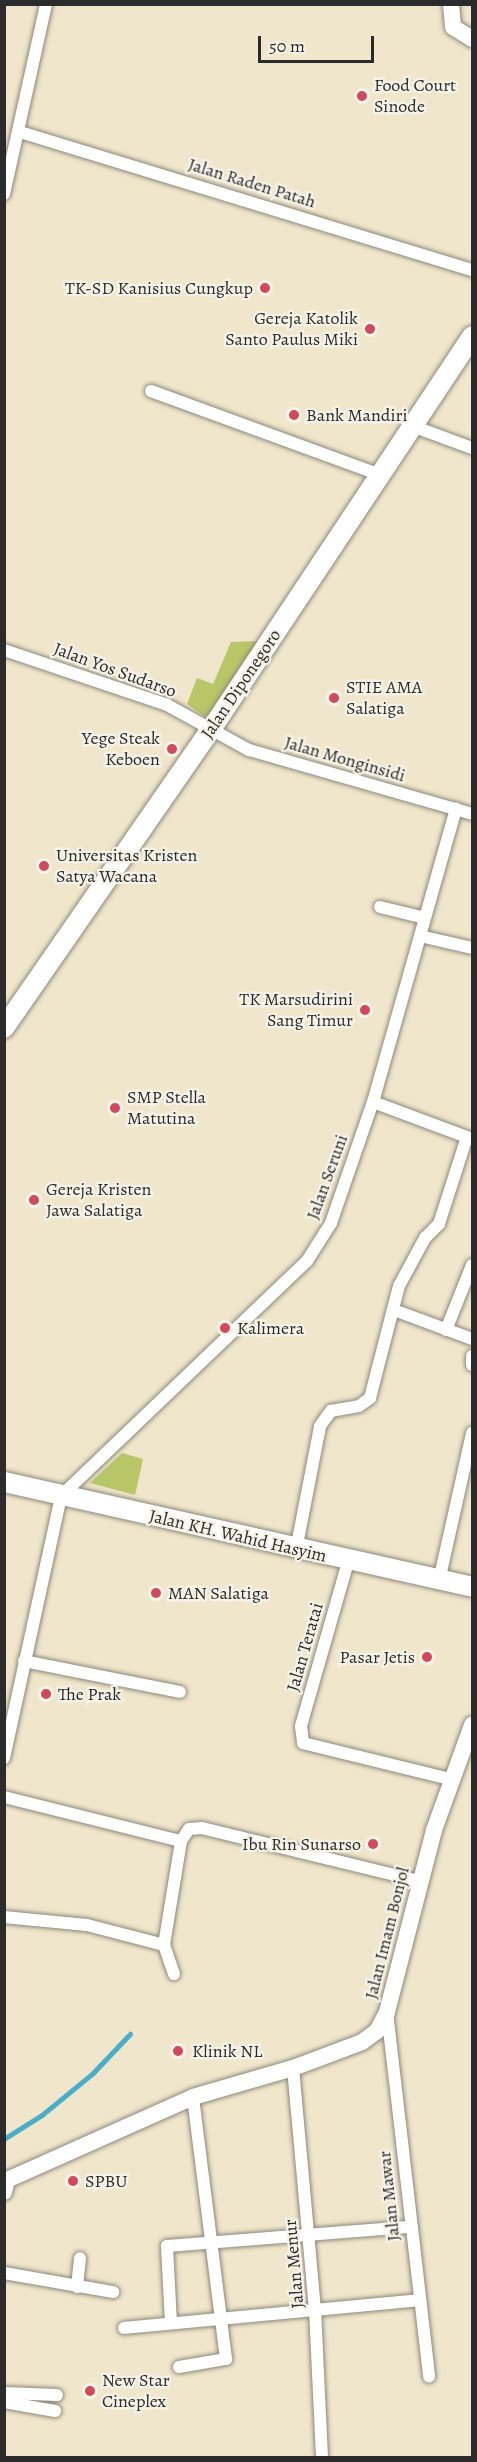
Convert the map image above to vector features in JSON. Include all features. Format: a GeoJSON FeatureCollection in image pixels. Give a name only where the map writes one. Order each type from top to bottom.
{"type":"FeatureCollection","features":[{"type":"Feature","properties":{"kind":"main road"},"geometry":{"type":"LineString","coordinates":[[451,4],[453,27],[472,39]]}},
{"type":"Feature","properties":{"kind":"main road","name":"Jalan Diponegoro"},"geometry":{"type":"LineString","coordinates":[[4,1028],[210,731],[380,475],[415,427],[472,336]]}},
{"type":"Feature","properties":{"kind":"main road","name":"Jalan KH. Wahid Hasyim"},"geometry":{"type":"LineString","coordinates":[[4,1482],[348,1562],[472,1587]]}},
{"type":"Feature","properties":{"kind":"main road","name":"Jalan Imam Bonjol"},"geometry":{"type":"LineString","coordinates":[[5,2181],[193,2097],[293,2068],[362,2043],[377,2031],[387,2012],[419,1881],[450,1779],[472,1725]]}},
{"type":"Feature","properties":{"kind":"street"},"geometry":{"type":"LineString","coordinates":[[4,194],[20,132],[46,4]]}},
{"type":"Feature","properties":{"kind":"street","name":"Jalan Raden Patah"},"geometry":{"type":"LineString","coordinates":[[20,132],[472,270]]}},
{"type":"Feature","properties":{"kind":"street"},"geometry":{"type":"LineString","coordinates":[[151,391],[380,475]]}},
{"type":"Feature","properties":{"kind":"street"},"geometry":{"type":"LineString","coordinates":[[415,427],[472,448]]}},
{"type":"Feature","properties":{"kind":"street","name":"Jalan Yos Sudarso"},"geometry":{"type":"LineString","coordinates":[[4,650],[167,705],[210,731]]}},
{"type":"Feature","properties":{"kind":"street","name":"Jalan Monginsidi"},"geometry":{"type":"LineString","coordinates":[[210,731],[249,750],[472,814]]}},
{"type":"Feature","properties":{"kind":"street","name":"Jalan Seruni"},"geometry":{"type":"LineString","coordinates":[[60,1496],[307,1261],[331,1223],[373,1102],[456,809]]}},
{"type":"Feature","properties":{"kind":"street"},"geometry":{"type":"LineString","coordinates":[[380,907],[425,918]]}},
{"type":"Feature","properties":{"kind":"street"},"geometry":{"type":"LineString","coordinates":[[420,936],[472,948]]}},
{"type":"Feature","properties":{"kind":"street"},"geometry":{"type":"LineString","coordinates":[[296,1550],[320,1426],[331,1412],[359,1406],[370,1398],[409,1264],[425,1238],[439,1224],[470,1138],[373,1102]]}},
{"type":"Feature","properties":{"kind":"street"},"geometry":{"type":"LineString","coordinates":[[446,1330],[472,1265]]}},
{"type":"Feature","properties":{"kind":"street"},"geometry":{"type":"LineString","coordinates":[[394,1310],[472,1339]]}},
{"type":"Feature","properties":{"kind":"street"},"geometry":{"type":"LineString","coordinates":[[472,1356],[472,1365]]}},
{"type":"Feature","properties":{"kind":"street"},"geometry":{"type":"LineString","coordinates":[[439,1581],[472,1433]]}},
{"type":"Feature","properties":{"kind":"street"},"geometry":{"type":"LineString","coordinates":[[4,1758],[60,1496]]}},
{"type":"Feature","properties":{"kind":"street","name":"Jalan Teratai"},"geometry":{"type":"LineString","coordinates":[[348,1562],[301,1726],[303,1743],[450,1779]]}},
{"type":"Feature","properties":{"kind":"street"},"geometry":{"type":"LineString","coordinates":[[24,1661],[180,1692]]}},
{"type":"Feature","properties":{"kind":"street"},"geometry":{"type":"LineString","coordinates":[[4,1797],[181,1841]]}},
{"type":"Feature","properties":{"kind":"street"},"geometry":{"type":"LineString","coordinates":[[174,1974],[164,1945],[181,1841],[186,1830],[202,1828],[419,1881]]}},
{"type":"Feature","properties":{"kind":"street"},"geometry":{"type":"LineString","coordinates":[[4,1917],[87,1924],[164,1945]]}},
{"type":"Feature","properties":{"kind":"street","name":"Jalan Mawar"},"geometry":{"type":"LineString","coordinates":[[387,2012],[418,2300],[429,2377]]}},
{"type":"Feature","properties":{"kind":"street","name":"Jalan Menur"},"geometry":{"type":"LineString","coordinates":[[293,2068],[310,2234],[322,2457]]}},
{"type":"Feature","properties":{"kind":"street"},"geometry":{"type":"LineString","coordinates":[[179,2367],[225,2361],[193,2097]]}},
{"type":"Feature","properties":{"kind":"street"},"geometry":{"type":"LineString","coordinates":[[171,2323],[165,2247],[411,2227]]}},
{"type":"Feature","properties":{"kind":"street"},"geometry":{"type":"LineString","coordinates":[[77,2287],[80,2258]]}},
{"type":"Feature","properties":{"kind":"street"},"geometry":{"type":"LineString","coordinates":[[4,2273],[113,2292]]}},
{"type":"Feature","properties":{"kind":"street"},"geometry":{"type":"LineString","coordinates":[[124,2328],[418,2300]]}},
{"type":"Feature","properties":{"kind":"street"},"geometry":{"type":"LineString","coordinates":[[4,2393],[57,2395]]}},
{"type":"Feature","properties":{"kind":"street"},"geometry":{"type":"LineString","coordinates":[[4,2402],[55,2411]]}},
{"type":"Feature","properties":{"kind":"green space"},"geometry":{"type":"Polygon","coordinates":[[[259,641],[208,719],[187,704],[197,678],[213,684],[231,642],[259,641]]]}},
{"type":"Feature","properties":{"kind":"green space"},"geometry":{"type":"Polygon","coordinates":[[[122,1453],[143,1459],[135,1495],[90,1483],[122,1453]]]}},
{"type":"Feature","properties":{"kind":"waterway"},"geometry":{"type":"LineString","coordinates":[[4,2139],[42,2115],[92,2074],[130,2034]]}},
{"type":"Feature","properties":{"kind":"place","name":"Food Court Sinode"},"geometry":{"type":"Point","coordinates":[362,96]}},
{"type":"Feature","properties":{"kind":"place","name":"TK-SD Kanisius Cungkup"},"geometry":{"type":"Point","coordinates":[265,288]}},
{"type":"Feature","properties":{"kind":"place","name":"Gereja Katolik Santo Paulus Miki"},"geometry":{"type":"Point","coordinates":[370,329]}},
{"type":"Feature","properties":{"kind":"place","name":"Bank Mandiri"},"geometry":{"type":"Point","coordinates":[294,415]}},
{"type":"Feature","properties":{"kind":"place","name":"STIE AMA Salatiga"},"geometry":{"type":"Point","coordinates":[334,698]}},
{"type":"Feature","properties":{"kind":"place","name":"Yege Steak Keboen"},"geometry":{"type":"Point","coordinates":[172,749]}},
{"type":"Feature","properties":{"kind":"place","name":"Universitas Kristen Satya Wacana"},"geometry":{"type":"Point","coordinates":[44,866]}},
{"type":"Feature","properties":{"kind":"place","name":"TK Marsudirini Sang Timur"},"geometry":{"type":"Point","coordinates":[365,1010]}},
{"type":"Feature","properties":{"kind":"place","name":"SMP Stella Matutina"},"geometry":{"type":"Point","coordinates":[115,1108]}},
{"type":"Feature","properties":{"kind":"place","name":"Gereja Kristen Jawa Salatiga"},"geometry":{"type":"Point","coordinates":[34,1200]}},
{"type":"Feature","properties":{"kind":"place","name":"Kalimera"},"geometry":{"type":"Point","coordinates":[225,1328]}},
{"type":"Feature","properties":{"kind":"place","name":"MAN Salatiga"},"geometry":{"type":"Point","coordinates":[156,1593]}},
{"type":"Feature","properties":{"kind":"place","name":"Pasar Jetis"},"geometry":{"type":"Point","coordinates":[427,1657]}},
{"type":"Feature","properties":{"kind":"place","name":"The Prak"},"geometry":{"type":"Point","coordinates":[46,1694]}},
{"type":"Feature","properties":{"kind":"place","name":"Ibu Rin Sunarso"},"geometry":{"type":"Point","coordinates":[373,1844]}},
{"type":"Feature","properties":{"kind":"place","name":"Klinik NL"},"geometry":{"type":"Point","coordinates":[178,2051]}},
{"type":"Feature","properties":{"kind":"place","name":"SPBU"},"geometry":{"type":"Point","coordinates":[73,2181]}},
{"type":"Feature","properties":{"kind":"place","name":"New Star Cineplex"},"geometry":{"type":"Point","coordinates":[90,2391]}}]}
